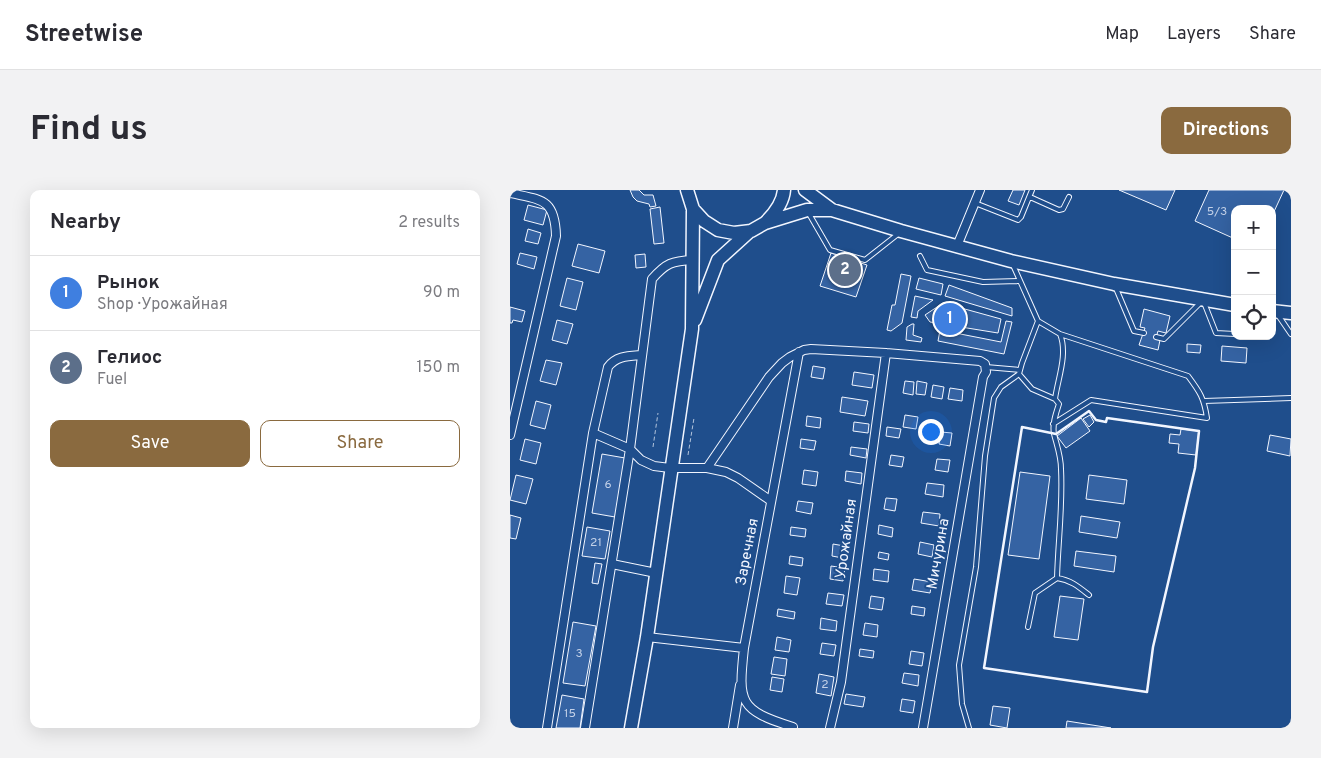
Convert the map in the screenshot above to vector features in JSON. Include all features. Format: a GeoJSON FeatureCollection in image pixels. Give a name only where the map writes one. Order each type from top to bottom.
{"type":"FeatureCollection","features":[{"type":"Feature","properties":{"kind":"highway"},"geometry":{"type":"LineString","coordinates":[[632,728],[692,329],[693,209],[687,190]]}},
{"type":"Feature","properties":{"kind":"highway"},"geometry":{"type":"LineString","coordinates":[[765,223],[776,211],[784,190]]}},
{"type":"Feature","properties":{"kind":"highway"},"geometry":{"type":"LineString","coordinates":[[805,190],[832,210]]}},
{"type":"Feature","properties":{"kind":"highway"},"geometry":{"type":"LineString","coordinates":[[693,209],[704,222],[718,230],[734,233],[750,231]]}},
{"type":"Feature","properties":{"kind":"highway"},"geometry":{"type":"LineString","coordinates":[[692,329],[718,260],[750,231],[765,223],[807,210],[832,210],[1011,261],[1114,284],[1231,304]]}},
{"type":"Feature","properties":{"kind":"highway"},"geometry":{"type":"LineString","coordinates":[[1276,311],[1291,313]]}},
{"type":"Feature","properties":{"kind":"street"},"geometry":{"type":"LineString","coordinates":[[958,246],[980,190]]}},
{"type":"Feature","properties":{"kind":"street"},"geometry":{"type":"LineString","coordinates":[[510,193],[541,200],[546,203],[554,219],[556,236],[510,435]]}},
{"type":"Feature","properties":{"kind":"street"},"geometry":{"type":"LineString","coordinates":[[585,728],[630,449],[652,279],[661,269],[675,261],[693,260]]}},
{"type":"Feature","properties":{"kind":"street"},"geometry":{"type":"LineString","coordinates":[[706,468],[769,377],[782,363],[799,352],[811,348],[886,353],[980,362],[985,364],[986,367]]}},
{"type":"Feature","properties":{"kind":"street","name":"Заречная"},"geometry":{"type":"LineString","coordinates":[[793,728],[754,712],[746,703],[740,682],[744,648],[799,352]]}},
{"type":"Feature","properties":{"kind":"street","name":"Урожайная"},"geometry":{"type":"LineString","coordinates":[[830,728],[841,682],[886,353]]}},
{"type":"Feature","properties":{"kind":"street"},"geometry":{"type":"LineString","coordinates":[[546,728],[593,433],[608,367],[613,360],[620,357],[641,355]]}},
{"type":"Feature","properties":{"kind":"street","name":"Мичурина"},"geometry":{"type":"LineString","coordinates":[[923,728],[986,367]]}},
{"type":"Feature","properties":{"kind":"street"},"geometry":{"type":"LineString","coordinates":[[593,433],[630,449],[641,460],[654,466],[706,468],[726,472],[771,501]]}},
{"type":"Feature","properties":{"kind":"street"},"geometry":{"type":"LineString","coordinates":[[612,564],[656,573]]}},
{"type":"Feature","properties":{"kind":"street"},"geometry":{"type":"LineString","coordinates":[[647,637],[744,648]]}},
{"type":"Feature","properties":{"kind":"street"},"geometry":{"type":"LineString","coordinates":[[734,728],[740,682]]}},
{"type":"Feature","properties":{"kind":"lane"},"geometry":{"type":"LineString","coordinates":[[975,203],[1017,220],[1021,217],[1032,190]]}},
{"type":"Feature","properties":{"kind":"lane"},"geometry":{"type":"LineString","coordinates":[[1030,198],[1059,210],[1063,209],[1069,197]]}},
{"type":"Feature","properties":{"kind":"lane"},"geometry":{"type":"LineString","coordinates":[[807,210],[830,250],[865,260],[901,231]]}},
{"type":"Feature","properties":{"kind":"lane"},"geometry":{"type":"LineString","coordinates":[[920,256],[927,270],[984,282],[1020,281]]}},
{"type":"Feature","properties":{"kind":"lane"},"geometry":{"type":"LineString","coordinates":[[1011,261],[1038,321],[1060,334],[1188,376],[1204,401],[1207,418],[1091,400],[1053,424]]}},
{"type":"Feature","properties":{"kind":"lane"},"geometry":{"type":"LineString","coordinates":[[1114,284],[1134,331],[1144,334]]}},
{"type":"Feature","properties":{"kind":"lane"},"geometry":{"type":"LineString","coordinates":[[1156,337],[1164,339],[1203,300],[1216,333],[1231,334]]}},
{"type":"Feature","properties":{"kind":"lane"},"geometry":{"type":"LineString","coordinates":[[1276,314],[1291,334]]}},
{"type":"Feature","properties":{"kind":"lane"},"geometry":{"type":"LineString","coordinates":[[970,728],[962,704],[959,665],[976,568],[985,456],[994,398],[1001,387],[1020,372],[1038,321]]}},
{"type":"Feature","properties":{"kind":"lane"},"geometry":{"type":"LineString","coordinates":[[1055,399],[1064,344],[1060,334]]}},
{"type":"Feature","properties":{"kind":"lane"},"geometry":{"type":"LineString","coordinates":[[986,367],[1020,372],[1032,389],[1055,399],[1059,404],[1053,424],[1054,434],[1059,447],[1061,468],[1058,578]]}},
{"type":"Feature","properties":{"kind":"lane"},"geometry":{"type":"LineString","coordinates":[[1204,401],[1291,398]]}},
{"type":"Feature","properties":{"kind":"lane"},"geometry":{"type":"LineString","coordinates":[[1028,627],[1034,593],[1048,583],[1058,578],[1067,579],[1089,596]]}},
{"type":"Feature","properties":{"kind":"path"},"geometry":{"type":"LineString","coordinates":[[653,447],[658,413]]}},
{"type":"Feature","properties":{"kind":"path"},"geometry":{"type":"LineString","coordinates":[[688,455],[694,418]]}},
{"type":"Feature","properties":{"kind":"building"},"geometry":{"type":"Polygon","coordinates":[[[630,190],[639,190],[644,195],[653,195],[656,206],[650,207],[649,204],[637,201],[630,190]]]}},
{"type":"Feature","properties":{"kind":"building"},"geometry":{"type":"Polygon","coordinates":[[[1013,190],[1025,190],[1019,205],[1008,201],[1013,190]]]}},
{"type":"Feature","properties":{"kind":"building"},"geometry":{"type":"Polygon","coordinates":[[[1119,190],[1175,190],[1166,210],[1119,190]]]}},
{"type":"Feature","properties":{"kind":"building"},"geometry":{"type":"Polygon","coordinates":[[[1209,190],[1284,190],[1276,207],[1276,205],[1231,205],[1231,237],[1195,221],[1209,190]]]}},
{"type":"Feature","properties":{"kind":"building"},"geometry":{"type":"Polygon","coordinates":[[[528,205],[547,210],[543,225],[524,220],[528,205]]]}},
{"type":"Feature","properties":{"kind":"building"},"geometry":{"type":"Polygon","coordinates":[[[660,207],[664,243],[654,244],[650,209],[660,207]]]}},
{"type":"Feature","properties":{"kind":"building"},"geometry":{"type":"Polygon","coordinates":[[[528,229],[541,233],[538,244],[525,241],[528,229]]]}},
{"type":"Feature","properties":{"kind":"building"},"geometry":{"type":"Polygon","coordinates":[[[578,244],[605,251],[599,273],[572,266],[578,244]]]}},
{"type":"Feature","properties":{"kind":"building"},"geometry":{"type":"Polygon","coordinates":[[[520,253],[537,257],[534,269],[517,264],[520,253]]]}},
{"type":"Feature","properties":{"kind":"building"},"geometry":{"type":"Polygon","coordinates":[[[831,253],[867,265],[856,297],[820,286],[831,253]]]}},
{"type":"Feature","properties":{"kind":"building"},"geometry":{"type":"Polygon","coordinates":[[[645,254],[646,267],[636,268],[635,255],[645,254]]]}},
{"type":"Feature","properties":{"kind":"building"},"geometry":{"type":"Polygon","coordinates":[[[901,274],[911,276],[902,323],[891,331],[887,330],[892,305],[895,305],[901,274]]]}},
{"type":"Feature","properties":{"kind":"building"},"geometry":{"type":"Polygon","coordinates":[[[567,278],[583,282],[576,310],[560,306],[567,278]]]}},
{"type":"Feature","properties":{"kind":"building"},"geometry":{"type":"Polygon","coordinates":[[[919,278],[943,284],[941,295],[916,289],[919,278]]]}},
{"type":"Feature","properties":{"kind":"building"},"geometry":{"type":"Polygon","coordinates":[[[949,285],[1012,308],[1012,316],[945,296],[949,285]]]}},
{"type":"Feature","properties":{"kind":"building"},"geometry":{"type":"Polygon","coordinates":[[[915,296],[933,300],[918,311],[917,318],[911,317],[915,296]]]}},
{"type":"Feature","properties":{"kind":"building"},"geometry":{"type":"Polygon","coordinates":[[[943,303],[1001,319],[998,333],[930,322],[925,315],[943,303]]]}},
{"type":"Feature","properties":{"kind":"building"},"geometry":{"type":"Polygon","coordinates":[[[510,307],[525,311],[522,322],[513,320],[510,323],[510,307]]]}},
{"type":"Feature","properties":{"kind":"building"},"geometry":{"type":"Polygon","coordinates":[[[1144,309],[1170,316],[1166,333],[1158,331],[1156,338],[1160,340],[1158,350],[1139,345],[1145,328],[1140,327],[1144,309]]]}},
{"type":"Feature","properties":{"kind":"building"},"geometry":{"type":"Polygon","coordinates":[[[557,320],[573,324],[567,344],[552,340],[557,320]]]}},
{"type":"Feature","properties":{"kind":"building"},"geometry":{"type":"Polygon","coordinates":[[[1006,321],[1012,322],[1004,354],[938,341],[940,330],[1001,342],[1006,321]]]}},
{"type":"Feature","properties":{"kind":"building"},"geometry":{"type":"Polygon","coordinates":[[[914,324],[913,335],[922,338],[921,342],[906,340],[907,327],[914,324]]]}},
{"type":"Feature","properties":{"kind":"building"},"geometry":{"type":"Polygon","coordinates":[[[1187,344],[1201,345],[1200,353],[1187,352],[1187,344]]]}},
{"type":"Feature","properties":{"kind":"building"},"geometry":{"type":"Polygon","coordinates":[[[1222,346],[1247,348],[1246,363],[1221,361],[1222,346]]]}},
{"type":"Feature","properties":{"kind":"building"},"geometry":{"type":"Polygon","coordinates":[[[546,360],[562,363],[556,385],[540,381],[546,360]]]}},
{"type":"Feature","properties":{"kind":"building"},"geometry":{"type":"Polygon","coordinates":[[[813,366],[825,368],[823,379],[811,377],[813,366]]]}},
{"type":"Feature","properties":{"kind":"building"},"geometry":{"type":"Polygon","coordinates":[[[854,372],[874,375],[872,388],[852,385],[854,372]]]}},
{"type":"Feature","properties":{"kind":"building"},"geometry":{"type":"Polygon","coordinates":[[[905,381],[914,382],[913,395],[903,393],[905,381]]]}},
{"type":"Feature","properties":{"kind":"building"},"geometry":{"type":"Polygon","coordinates":[[[917,381],[927,383],[925,395],[916,394],[917,381]]]}},
{"type":"Feature","properties":{"kind":"building"},"geometry":{"type":"Polygon","coordinates":[[[933,385],[944,387],[942,399],[931,397],[933,385]]]}},
{"type":"Feature","properties":{"kind":"building"},"geometry":{"type":"Polygon","coordinates":[[[950,388],[963,390],[962,401],[948,399],[950,388]]]}},
{"type":"Feature","properties":{"kind":"building"},"geometry":{"type":"Polygon","coordinates":[[[842,397],[868,401],[865,416],[840,412],[842,397]]]}},
{"type":"Feature","properties":{"kind":"building"},"geometry":{"type":"Polygon","coordinates":[[[536,401],[551,405],[545,429],[530,425],[536,401]]]}},
{"type":"Feature","properties":{"kind":"building"},"geometry":{"type":"Polygon","coordinates":[[[905,415],[918,417],[916,429],[903,427],[905,415]]]}},
{"type":"Feature","properties":{"kind":"building"},"geometry":{"type":"Polygon","coordinates":[[[1090,415],[1094,422],[1089,427],[1083,419],[1090,415]]]}},
{"type":"Feature","properties":{"kind":"building"},"geometry":{"type":"Polygon","coordinates":[[[807,416],[821,418],[820,428],[806,426],[807,416]]]}},
{"type":"Feature","properties":{"kind":"building"},"geometry":{"type":"Polygon","coordinates":[[[1081,418],[1090,431],[1066,448],[1057,436],[1081,418]]]}},
{"type":"Feature","properties":{"kind":"building"},"geometry":{"type":"Polygon","coordinates":[[[854,422],[869,424],[868,433],[853,431],[854,422]]]}},
{"type":"Feature","properties":{"kind":"building"},"geometry":{"type":"Polygon","coordinates":[[[887,427],[901,429],[899,438],[886,436],[887,427]]]}},
{"type":"Feature","properties":{"kind":"building"},"geometry":{"type":"Polygon","coordinates":[[[1181,429],[1199,431],[1196,455],[1178,453],[1179,444],[1169,443],[1170,434],[1180,435],[1181,429]]]}},
{"type":"Feature","properties":{"kind":"building"},"geometry":{"type":"Polygon","coordinates":[[[941,432],[952,433],[950,446],[939,444],[941,432]]]}},
{"type":"Feature","properties":{"kind":"building"},"geometry":{"type":"Polygon","coordinates":[[[1270,435],[1291,439],[1290,456],[1267,451],[1270,435]]]}},
{"type":"Feature","properties":{"kind":"building"},"geometry":{"type":"Polygon","coordinates":[[[525,439],[541,443],[536,464],[520,460],[525,439]]]}},
{"type":"Feature","properties":{"kind":"building"},"geometry":{"type":"Polygon","coordinates":[[[801,439],[816,441],[814,450],[800,448],[801,439]]]}},
{"type":"Feature","properties":{"kind":"building"},"geometry":{"type":"Polygon","coordinates":[[[851,447],[867,449],[866,458],[850,455],[851,447]]]}},
{"type":"Feature","properties":{"kind":"building"},"geometry":{"type":"Polygon","coordinates":[[[602,454],[625,458],[615,517],[592,513],[602,454]]]}},
{"type":"Feature","properties":{"kind":"building"},"geometry":{"type":"Polygon","coordinates":[[[891,455],[904,457],[902,467],[889,465],[891,455]]]}},
{"type":"Feature","properties":{"kind":"building"},"geometry":{"type":"Polygon","coordinates":[[[937,459],[950,460],[948,472],[935,470],[937,459]]]}},
{"type":"Feature","properties":{"kind":"building"},"geometry":{"type":"Polygon","coordinates":[[[804,470],[818,472],[816,486],[802,484],[804,470]]]}},
{"type":"Feature","properties":{"kind":"building"},"geometry":{"type":"Polygon","coordinates":[[[846,471],[862,473],[861,484],[845,481],[846,471]]]}},
{"type":"Feature","properties":{"kind":"building"},"geometry":{"type":"Polygon","coordinates":[[[1020,472],[1050,476],[1039,559],[1008,555],[1020,472]]]}},
{"type":"Feature","properties":{"kind":"building"},"geometry":{"type":"Polygon","coordinates":[[[516,475],[533,479],[526,504],[510,500],[516,475]]]}},
{"type":"Feature","properties":{"kind":"building"},"geometry":{"type":"Polygon","coordinates":[[[1089,475],[1127,480],[1124,504],[1086,499],[1089,475]]]}},
{"type":"Feature","properties":{"kind":"building"},"geometry":{"type":"Polygon","coordinates":[[[927,483],[944,485],[943,497],[925,494],[927,483]]]}},
{"type":"Feature","properties":{"kind":"building"},"geometry":{"type":"Polygon","coordinates":[[[886,498],[897,499],[895,511],[884,509],[886,498]]]}},
{"type":"Feature","properties":{"kind":"building"},"geometry":{"type":"Polygon","coordinates":[[[798,501],[813,503],[811,514],[796,511],[798,501]]]}},
{"type":"Feature","properties":{"kind":"building"},"geometry":{"type":"Polygon","coordinates":[[[923,512],[940,514],[939,526],[921,523],[923,512]]]}},
{"type":"Feature","properties":{"kind":"building"},"geometry":{"type":"Polygon","coordinates":[[[510,515],[521,518],[516,539],[510,538],[510,515]]]}},
{"type":"Feature","properties":{"kind":"building"},"geometry":{"type":"Polygon","coordinates":[[[1081,516],[1120,522],[1117,538],[1079,532],[1081,516]]]}},
{"type":"Feature","properties":{"kind":"building"},"geometry":{"type":"Polygon","coordinates":[[[879,525],[893,528],[892,537],[878,534],[879,525]]]}},
{"type":"Feature","properties":{"kind":"building"},"geometry":{"type":"Polygon","coordinates":[[[587,527],[610,531],[605,559],[582,556],[587,527]]]}},
{"type":"Feature","properties":{"kind":"building"},"geometry":{"type":"Polygon","coordinates":[[[791,527],[806,529],[805,537],[790,535],[791,527]]]}},
{"type":"Feature","properties":{"kind":"building"},"geometry":{"type":"Polygon","coordinates":[[[920,542],[934,545],[932,557],[918,554],[920,542]]]}},
{"type":"Feature","properties":{"kind":"building"},"geometry":{"type":"Polygon","coordinates":[[[833,544],[850,547],[848,559],[832,556],[833,544]]]}},
{"type":"Feature","properties":{"kind":"building"},"geometry":{"type":"Polygon","coordinates":[[[1076,551],[1116,556],[1114,572],[1074,566],[1076,551]]]}},
{"type":"Feature","properties":{"kind":"building"},"geometry":{"type":"Polygon","coordinates":[[[879,552],[889,554],[888,560],[878,558],[879,552]]]}},
{"type":"Feature","properties":{"kind":"building"},"geometry":{"type":"Polygon","coordinates":[[[790,556],[803,558],[802,566],[789,564],[790,556]]]}},
{"type":"Feature","properties":{"kind":"building"},"geometry":{"type":"Polygon","coordinates":[[[595,563],[602,564],[598,584],[592,583],[595,563]]]}},
{"type":"Feature","properties":{"kind":"building"},"geometry":{"type":"Polygon","coordinates":[[[831,566],[845,568],[843,581],[830,579],[831,566]]]}},
{"type":"Feature","properties":{"kind":"building"},"geometry":{"type":"Polygon","coordinates":[[[874,569],[889,571],[888,582],[873,580],[874,569]]]}},
{"type":"Feature","properties":{"kind":"building"},"geometry":{"type":"Polygon","coordinates":[[[786,576],[800,578],[797,595],[784,593],[786,576]]]}},
{"type":"Feature","properties":{"kind":"building"},"geometry":{"type":"Polygon","coordinates":[[[914,579],[932,582],[930,593],[912,590],[914,579]]]}},
{"type":"Feature","properties":{"kind":"building"},"geometry":{"type":"Polygon","coordinates":[[[828,593],[844,595],[842,606],[826,604],[828,593]]]}},
{"type":"Feature","properties":{"kind":"building"},"geometry":{"type":"Polygon","coordinates":[[[871,596],[884,598],[882,610],[869,608],[871,596]]]}},
{"type":"Feature","properties":{"kind":"building"},"geometry":{"type":"Polygon","coordinates":[[[1060,596],[1084,599],[1078,640],[1054,637],[1060,596]]]}},
{"type":"Feature","properties":{"kind":"building"},"geometry":{"type":"Polygon","coordinates":[[[912,606],[925,608],[924,616],[911,614],[912,606]]]}},
{"type":"Feature","properties":{"kind":"building"},"geometry":{"type":"Polygon","coordinates":[[[778,609],[795,612],[794,619],[777,616],[778,609]]]}},
{"type":"Feature","properties":{"kind":"building"},"geometry":{"type":"Polygon","coordinates":[[[821,618],[837,621],[836,631],[820,629],[821,618]]]}},
{"type":"Feature","properties":{"kind":"building"},"geometry":{"type":"Polygon","coordinates":[[[573,622],[596,626],[585,686],[563,683],[573,622]]]}},
{"type":"Feature","properties":{"kind":"building"},"geometry":{"type":"Polygon","coordinates":[[[865,623],[878,625],[877,637],[863,635],[865,623]]]}},
{"type":"Feature","properties":{"kind":"building"},"geometry":{"type":"Polygon","coordinates":[[[777,637],[791,640],[789,652],[775,650],[777,637]]]}},
{"type":"Feature","properties":{"kind":"building"},"geometry":{"type":"Polygon","coordinates":[[[822,643],[836,645],[834,656],[820,654],[822,643]]]}},
{"type":"Feature","properties":{"kind":"building"},"geometry":{"type":"Polygon","coordinates":[[[860,649],[874,651],[873,658],[859,656],[860,649]]]}},
{"type":"Feature","properties":{"kind":"building"},"geometry":{"type":"Polygon","coordinates":[[[911,651],[924,653],[922,666],[909,664],[911,651]]]}},
{"type":"Feature","properties":{"kind":"building"},"geometry":{"type":"Polygon","coordinates":[[[774,657],[787,659],[785,676],[771,674],[774,657]]]}},
{"type":"Feature","properties":{"kind":"building"},"geometry":{"type":"Polygon","coordinates":[[[904,673],[919,675],[918,686],[902,683],[904,673]]]}},
{"type":"Feature","properties":{"kind":"building"},"geometry":{"type":"Polygon","coordinates":[[[819,674],[834,677],[831,696],[816,693],[819,674]]]}},
{"type":"Feature","properties":{"kind":"building"},"geometry":{"type":"Polygon","coordinates":[[[772,677],[784,679],[782,692],[770,690],[772,677]]]}},
{"type":"Feature","properties":{"kind":"building"},"geometry":{"type":"Polygon","coordinates":[[[846,694],[865,697],[863,707],[844,704],[846,694]]]}},
{"type":"Feature","properties":{"kind":"building"},"geometry":{"type":"Polygon","coordinates":[[[562,695],[584,699],[580,728],[556,728],[562,695]]]}},
{"type":"Feature","properties":{"kind":"building"},"geometry":{"type":"Polygon","coordinates":[[[902,699],[915,701],[913,713],[900,711],[902,699]]]}},
{"type":"Feature","properties":{"kind":"building"},"geometry":{"type":"Polygon","coordinates":[[[993,706],[1010,708],[1007,728],[990,725],[993,706]]]}},
{"type":"Feature","properties":{"kind":"building"},"geometry":{"type":"Polygon","coordinates":[[[1067,721],[1111,728],[1066,728],[1067,721]]]}},
{"type":"Feature","properties":{"kind":"wall"},"geometry":{"type":"LineString","coordinates":[[1089,411],[1096,420],[1106,422],[1107,418],[1199,431],[1195,468],[1153,647],[1147,692],[984,668],[1022,427],[1056,434],[1089,411]]}},
{"type":"Feature","properties":{"kind":"place","name":"Гелиос"},"geometry":{"type":"Point","coordinates":[845,270]}},
{"type":"Feature","properties":{"kind":"place","name":"Рынок"},"geometry":{"type":"Point","coordinates":[950,319]}}]}
